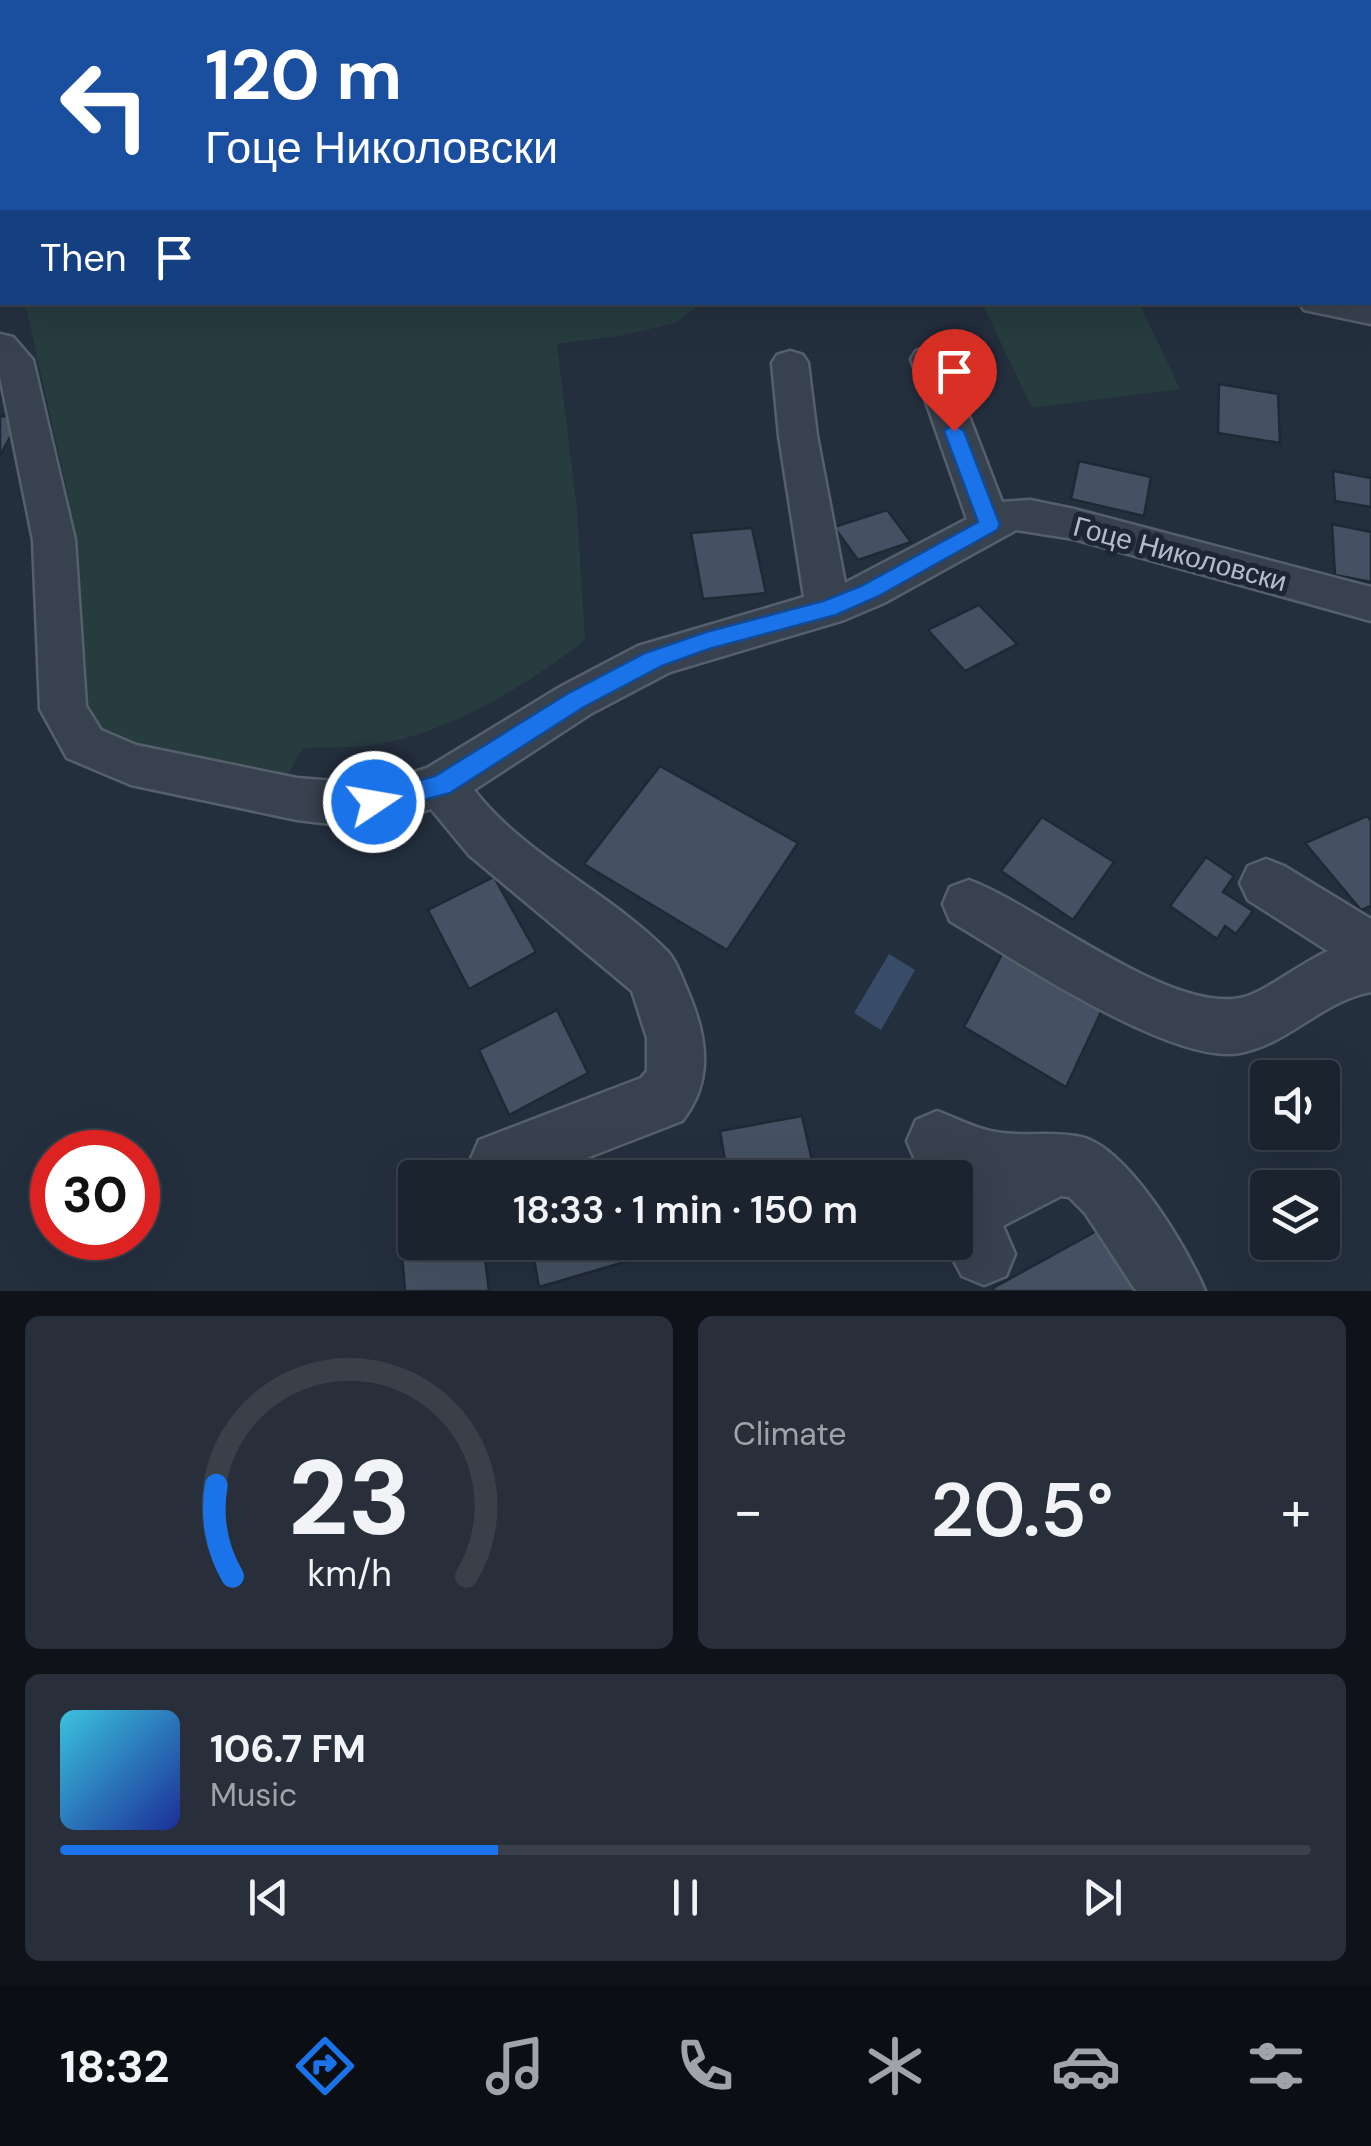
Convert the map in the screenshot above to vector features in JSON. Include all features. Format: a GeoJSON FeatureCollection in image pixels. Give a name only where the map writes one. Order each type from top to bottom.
{"type":"FeatureCollection","features":[{"type":"Feature","properties":{"kind":"street"},"geometry":{"type":"LineString","coordinates":[[1331,305],[1371,313]]}},
{"type":"Feature","properties":{"kind":"street","name":"Гоце Николовски"},"geometry":{"type":"LineString","coordinates":[[0,346],[15,360],[54,540],[63,710],[84,744],[100,753],[277,796],[348,804],[395,799],[441,785],[576,700],[654,659],[706,640],[828,608],[869,592],[990,525],[1018,514],[1046,518],[1371,604]]}},
{"type":"Feature","properties":{"kind":"street"},"geometry":{"type":"LineString","coordinates":[[929,359],[990,525]]}},
{"type":"Feature","properties":{"kind":"street"},"geometry":{"type":"LineString","coordinates":[[790,362],[798,436],[828,608]]}},
{"type":"Feature","properties":{"kind":"street"},"geometry":{"type":"LineString","coordinates":[[441,785],[456,808],[486,839],[651,973],[664,998],[674,1039],[674,1085],[661,1100],[505,1160]]}},
{"type":"Feature","properties":{"kind":"street"},"geometry":{"type":"LineString","coordinates":[[1266,883],[1371,948]]}},
{"type":"Feature","properties":{"kind":"street"},"geometry":{"type":"LineString","coordinates":[[969,904],[1168,1013],[1213,1027],[1239,1026],[1255,1020],[1324,976],[1371,966]]}},
{"type":"Feature","properties":{"kind":"street"},"geometry":{"type":"LineString","coordinates":[[937,1141],[994,1162],[1081,1167],[1096,1177],[1173,1291]]}},
{"type":"Feature","properties":{"kind":"street"},"geometry":{"type":"LineString","coordinates":[[973,1219],[999,1197],[1056,1166]]}},
{"type":"Feature","properties":{"kind":"green space"},"geometry":{"type":"Polygon","coordinates":[[[25,305],[698,305],[676,323],[557,344],[577,510],[585,640],[509,692],[453,721],[395,741],[303,748],[280,787],[169,758],[103,734],[85,711],[67,490],[25,305]]]}},
{"type":"Feature","properties":{"kind":"green space"},"geometry":{"type":"Polygon","coordinates":[[[983,305],[1140,305],[1180,389],[1032,408],[983,305]]]}},
{"type":"Feature","properties":{"kind":"water"},"geometry":{"type":"Polygon","coordinates":[[[889,954],[915,970],[881,1030],[854,1013],[889,954]]]}},
{"type":"Feature","properties":{"kind":"building"},"geometry":{"type":"Polygon","coordinates":[[[1219,384],[1278,394],[1280,443],[1218,433],[1219,384]]]}},
{"type":"Feature","properties":{"kind":"building"},"geometry":{"type":"Polygon","coordinates":[[[0,416],[21,417],[0,456],[0,416]]]}},
{"type":"Feature","properties":{"kind":"building"},"geometry":{"type":"Polygon","coordinates":[[[1079,461],[1151,477],[1144,516],[1071,499],[1079,461]]]}},
{"type":"Feature","properties":{"kind":"building"},"geometry":{"type":"Polygon","coordinates":[[[1333,471],[1371,478],[1371,507],[1335,501],[1333,471]]]}},
{"type":"Feature","properties":{"kind":"building"},"geometry":{"type":"Polygon","coordinates":[[[887,510],[911,542],[858,560],[834,527],[887,510]]]}},
{"type":"Feature","properties":{"kind":"building"},"geometry":{"type":"Polygon","coordinates":[[[1332,524],[1371,532],[1371,582],[1335,575],[1332,524]]]}},
{"type":"Feature","properties":{"kind":"building"},"geometry":{"type":"Polygon","coordinates":[[[752,528],[766,593],[703,599],[691,533],[752,528]]]}},
{"type":"Feature","properties":{"kind":"building"},"geometry":{"type":"Polygon","coordinates":[[[979,605],[1017,644],[965,671],[928,630],[979,605]]]}},
{"type":"Feature","properties":{"kind":"building"},"geometry":{"type":"Polygon","coordinates":[[[660,766],[798,843],[727,950],[584,864],[660,766]]]}},
{"type":"Feature","properties":{"kind":"building"},"geometry":{"type":"Polygon","coordinates":[[[1367,816],[1371,821],[1371,906],[1361,910],[1305,843],[1367,816]]]}},
{"type":"Feature","properties":{"kind":"building"},"geometry":{"type":"Polygon","coordinates":[[[1042,817],[1114,862],[1073,920],[1001,871],[1042,817]]]}},
{"type":"Feature","properties":{"kind":"building"},"geometry":{"type":"Polygon","coordinates":[[[1206,857],[1234,876],[1223,892],[1253,911],[1236,934],[1225,926],[1217,939],[1170,906],[1206,857]]]}},
{"type":"Feature","properties":{"kind":"building"},"geometry":{"type":"Polygon","coordinates":[[[494,877],[536,952],[469,989],[428,910],[494,877]]]}},
{"type":"Feature","properties":{"kind":"building"},"geometry":{"type":"Polygon","coordinates":[[[1002,954],[1102,1010],[1066,1087],[964,1027],[1002,954]]]}},
{"type":"Feature","properties":{"kind":"building"},"geometry":{"type":"Polygon","coordinates":[[[557,1010],[588,1073],[509,1115],[479,1050],[557,1010]]]}},
{"type":"Feature","properties":{"kind":"building"},"geometry":{"type":"Polygon","coordinates":[[[802,1116],[812,1160],[725,1160],[720,1131],[802,1116]]]}},
{"type":"Feature","properties":{"kind":"building"},"geometry":{"type":"Polygon","coordinates":[[[1102,1228],[1141,1291],[994,1291],[993,1288],[1102,1228]]]}},
{"type":"Feature","properties":{"kind":"building"},"geometry":{"type":"Polygon","coordinates":[[[402,1260],[485,1260],[489,1291],[405,1291],[402,1260]]]}},
{"type":"Feature","properties":{"kind":"building"},"geometry":{"type":"Polygon","coordinates":[[[534,1260],[628,1260],[628,1261],[539,1287],[534,1260]]]}},
{"type":"Feature","properties":{"kind":"route"},"geometry":{"type":"LineString","coordinates":[[374,802],[441,785],[576,700],[654,659],[706,640],[779,624],[869,592],[990,525],[954,431]]}}]}
